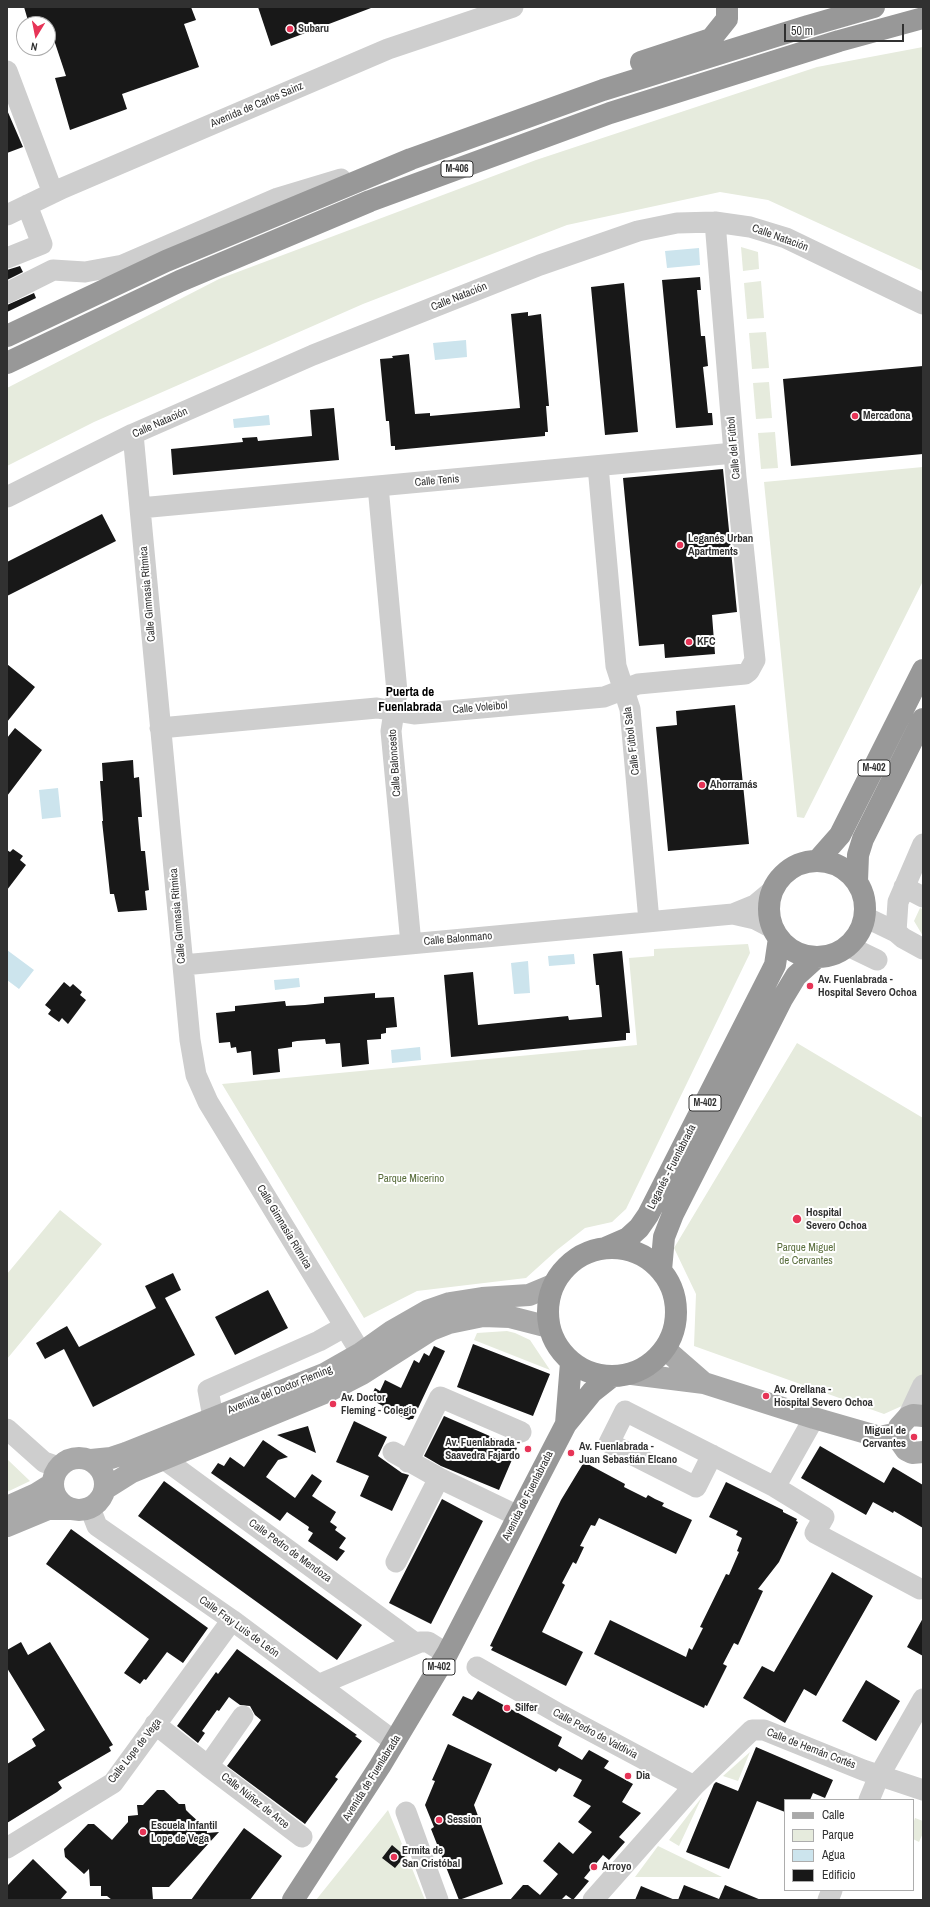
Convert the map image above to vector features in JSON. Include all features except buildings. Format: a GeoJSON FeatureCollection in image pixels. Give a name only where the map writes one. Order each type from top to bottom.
{"type":"FeatureCollection","features":[{"type":"Feature","properties":{"kind":"highway"},"geometry":{"type":"LineString","coordinates":[[478,134],[598,77],[711,39],[727,19],[727,7]]}},
{"type":"Feature","properties":{"kind":"highway","name":"M-406"},"geometry":{"type":"LineString","coordinates":[[808,26],[854,7]]}},
{"type":"Feature","properties":{"kind":"highway","name":"M-406"},"geometry":{"type":"LineString","coordinates":[[7,336],[166,261],[411,159],[603,90],[874,7]]}},
{"type":"Feature","properties":{"kind":"highway","name":"M-406"},"geometry":{"type":"LineString","coordinates":[[7,363],[180,281],[370,202],[610,113],[838,41],[923,18]]}},
{"type":"Feature","properties":{"kind":"highway","name":"M-406"},"geometry":{"type":"LineString","coordinates":[[838,41],[923,30]]}},
{"type":"Feature","properties":{"kind":"highway","name":"M-402"},"geometry":{"type":"LineString","coordinates":[[818,860],[840,835],[923,670]]}},
{"type":"Feature","properties":{"kind":"highway","name":"Leganés - Fuenlabrada"},"geometry":{"type":"LineString","coordinates":[[857,881],[858,855],[863,839],[923,719]]}},
{"type":"Feature","properties":{"kind":"highway","name":"Leganés - Fuenlabrada"},"geometry":{"type":"LineString","coordinates":[[605,1248],[628,1238],[644,1221],[771,973],[775,964],[776,934],[769,913],[770,897],[777,882],[787,870],[802,863],[818,860],[833,863],[846,870],[857,881],[863,892],[865,917],[862,928],[848,946],[828,956],[817,957],[802,955],[790,948],[776,934]]}},
{"type":"Feature","properties":{"kind":"highway","name":"Leganés - Fuenlabrada"},"geometry":{"type":"LineString","coordinates":[[661,1270],[664,1237],[673,1214],[782,999],[796,976],[817,957]]}},
{"type":"Feature","properties":{"kind":"highway"},"geometry":{"type":"LineString","coordinates":[[605,1248],[624,1249],[645,1257],[661,1270],[672,1288],[676,1309],[674,1330],[665,1349],[650,1364],[621,1375],[590,1373],[571,1363],[557,1347],[549,1327],[547,1306],[553,1285],[565,1267],[582,1254],[605,1248]]}},
{"type":"Feature","properties":{"kind":"highway","name":"Avenida de Fuenlabrada"},"geometry":{"type":"LineString","coordinates":[[566,1424],[571,1363]]}},
{"type":"Feature","properties":{"kind":"highway","name":"Avenida de Fuenlabrada"},"geometry":{"type":"LineString","coordinates":[[293,1900],[395,1742],[447,1654],[566,1424],[592,1392],[621,1375]]}},
{"type":"Feature","properties":{"kind":"main road","name":"Avenida del Doctor Fleming"},"geometry":{"type":"LineString","coordinates":[[91,1460],[111,1458],[324,1374],[361,1353],[392,1331],[413,1319],[450,1303],[482,1298],[529,1295],[553,1285]]}},
{"type":"Feature","properties":{"kind":"main road","name":"Avenida del Doctor Fleming"},"geometry":{"type":"LineString","coordinates":[[105,1489],[132,1472],[330,1391],[362,1374],[431,1330],[449,1323],[483,1316],[510,1317],[549,1327]]}},
{"type":"Feature","properties":{"kind":"main road"},"geometry":{"type":"LineString","coordinates":[[665,1349],[704,1383]]}},
{"type":"Feature","properties":{"kind":"main road"},"geometry":{"type":"LineString","coordinates":[[621,1375],[704,1383],[880,1437],[910,1422]]}},
{"type":"Feature","properties":{"kind":"main road"},"geometry":{"type":"LineString","coordinates":[[910,1422],[899,1440],[906,1450],[912,1453],[923,1452]]}},
{"type":"Feature","properties":{"kind":"main road"},"geometry":{"type":"LineString","coordinates":[[7,1507],[36,1494],[55,1476],[65,1461],[83,1457],[91,1460],[103,1472],[105,1489],[100,1500],[81,1509],[48,1509],[7,1526]]}},
{"type":"Feature","properties":{"kind":"main road"},"geometry":{"type":"LineString","coordinates":[[55,1476],[54,1493],[58,1500],[65,1506],[81,1509]]}},
{"type":"Feature","properties":{"kind":"street","name":"Avenida de Carlos Sainz"},"geometry":{"type":"LineString","coordinates":[[7,215],[53,193],[388,49],[513,7]]}},
{"type":"Feature","properties":{"kind":"street"},"geometry":{"type":"LineString","coordinates":[[7,71],[53,193]]}},
{"type":"Feature","properties":{"kind":"street"},"geometry":{"type":"LineString","coordinates":[[7,293],[53,270],[85,272],[123,265],[278,198],[411,159]]}},
{"type":"Feature","properties":{"kind":"street"},"geometry":{"type":"LineString","coordinates":[[27,206],[53,270]]}},
{"type":"Feature","properties":{"kind":"street","name":"Calle Natación"},"geometry":{"type":"LineString","coordinates":[[7,497],[133,434],[313,356],[540,265],[638,231],[676,223],[715,222],[750,226],[786,238],[923,304]]}},
{"type":"Feature","properties":{"kind":"street","name":"Calle del Fútbol"},"geometry":{"type":"LineString","coordinates":[[715,222],[734,453],[755,660],[750,671]]}},
{"type":"Feature","properties":{"kind":"street"},"geometry":{"type":"LineString","coordinates":[[7,258],[42,244]]}},
{"type":"Feature","properties":{"kind":"street","name":"Calle Gimnasia Rítmica"},"geometry":{"type":"LineString","coordinates":[[133,434],[192,1060],[202,1092],[361,1353]]}},
{"type":"Feature","properties":{"kind":"street","name":"Calle Tenis"},"geometry":{"type":"LineString","coordinates":[[140,508],[734,453]]}},
{"type":"Feature","properties":{"kind":"street","name":"Calle Fútbol Sala"},"geometry":{"type":"LineString","coordinates":[[598,466],[616,666],[630,709],[650,921]]}},
{"type":"Feature","properties":{"kind":"street","name":"Calle Baloncesto"},"geometry":{"type":"LineString","coordinates":[[378,486],[397,692],[391,731],[411,944]]}},
{"type":"Feature","properties":{"kind":"street","name":"Calle Voleibol"},"geometry":{"type":"LineString","coordinates":[[160,728],[377,708],[421,714],[604,697],[638,684],[745,674],[750,671]]}},
{"type":"Feature","properties":{"kind":"street"},"geometry":{"type":"LineString","coordinates":[[896,932],[898,902],[923,844]]}},
{"type":"Feature","properties":{"kind":"street"},"geometry":{"type":"LineString","coordinates":[[904,887],[923,897]]}},
{"type":"Feature","properties":{"kind":"street","name":"Calle Balonmano"},"geometry":{"type":"LineString","coordinates":[[734,914],[755,905],[773,890]]}},
{"type":"Feature","properties":{"kind":"street","name":"Calle Balonmano"},"geometry":{"type":"LineString","coordinates":[[183,965],[734,914],[755,919],[776,934]]}},
{"type":"Feature","properties":{"kind":"street"},"geometry":{"type":"LineString","coordinates":[[865,917],[896,932],[902,938],[923,949]]}},
{"type":"Feature","properties":{"kind":"street"},"geometry":{"type":"LineString","coordinates":[[848,946],[877,960]]}},
{"type":"Feature","properties":{"kind":"street"},"geometry":{"type":"LineString","coordinates":[[213,1417],[208,1390],[319,1341],[344,1327]]}},
{"type":"Feature","properties":{"kind":"street"},"geometry":{"type":"LineString","coordinates":[[910,1422],[923,1385]]}},
{"type":"Feature","properties":{"kind":"street"},"geometry":{"type":"LineString","coordinates":[[518,1516],[439,1478],[401,1457],[440,1397],[521,1432]]}},
{"type":"Feature","properties":{"kind":"street"},"geometry":{"type":"LineString","coordinates":[[712,1456],[696,1487],[609,1443],[625,1412],[775,1487],[824,1517],[815,1533],[920,1589]]}},
{"type":"Feature","properties":{"kind":"street"},"geometry":{"type":"LineString","coordinates":[[775,1487],[814,1418]]}},
{"type":"Feature","properties":{"kind":"street"},"geometry":{"type":"LineString","coordinates":[[7,1428],[44,1462],[55,1476]]}},
{"type":"Feature","properties":{"kind":"street","name":"Calle Pedro de Mendoza"},"geometry":{"type":"LineString","coordinates":[[164,1459],[415,1643]]}},
{"type":"Feature","properties":{"kind":"street"},"geometry":{"type":"LineString","coordinates":[[396,1562],[439,1478]]}},
{"type":"Feature","properties":{"kind":"street","name":"Calle Fray Luis de León"},"geometry":{"type":"LineString","coordinates":[[81,1509],[97,1526],[232,1620],[395,1742]]}},
{"type":"Feature","properties":{"kind":"street","name":"Calle Lope de Vega"},"geometry":{"type":"LineString","coordinates":[[7,1848],[113,1783],[232,1620]]}},
{"type":"Feature","properties":{"kind":"street"},"geometry":{"type":"LineString","coordinates":[[318,1685],[415,1643],[428,1642],[447,1654]]}},
{"type":"Feature","properties":{"kind":"street","name":"Calle Pedro de Valdivia"},"geometry":{"type":"LineString","coordinates":[[476,1668],[694,1786]]}},
{"type":"Feature","properties":{"kind":"street"},"geometry":{"type":"LineString","coordinates":[[868,1799],[879,1776],[923,1699]]}},
{"type":"Feature","properties":{"kind":"street"},"geometry":{"type":"LineString","coordinates":[[208,1766],[243,1716]]}},
{"type":"Feature","properties":{"kind":"street","name":"Calle Núñez de Arce"},"geometry":{"type":"LineString","coordinates":[[155,1724],[302,1837]]}},
{"type":"Feature","properties":{"kind":"street","name":"Calle de Hernán Cortés"},"geometry":{"type":"LineString","coordinates":[[593,1900],[694,1786],[752,1730],[764,1730],[879,1776],[923,1790]]}},
{"type":"Feature","properties":{"kind":"street"},"geometry":{"type":"LineString","coordinates":[[406,1812],[438,1900]]}},
{"type":"Feature","properties":{"kind":"green space"},"geometry":{"type":"Polygon","coordinates":[[[923,47],[923,271],[768,200],[720,192],[567,225],[363,304],[94,422],[7,466],[7,388],[219,279],[536,160],[817,67],[923,47]]]}},
{"type":"Feature","properties":{"kind":"green space"},"geometry":{"type":"Polygon","coordinates":[[[741,247],[758,252],[759,269],[743,271],[741,247]]]}},
{"type":"Feature","properties":{"kind":"green space"},"geometry":{"type":"Polygon","coordinates":[[[761,281],[764,318],[747,319],[744,283],[761,281]]]}},
{"type":"Feature","properties":{"kind":"green space"},"geometry":{"type":"Polygon","coordinates":[[[766,332],[769,368],[752,369],[749,333],[766,332]]]}},
{"type":"Feature","properties":{"kind":"green space"},"geometry":{"type":"Polygon","coordinates":[[[769,382],[772,418],[756,419],[753,383],[769,382]]]}},
{"type":"Feature","properties":{"kind":"green space"},"geometry":{"type":"Polygon","coordinates":[[[775,432],[778,468],[761,469],[758,433],[775,432]]]}},
{"type":"Feature","properties":{"kind":"green space"},"geometry":{"type":"Polygon","coordinates":[[[923,467],[923,581],[804,818],[797,817],[764,482],[923,467]]]}},
{"type":"Feature","properties":{"kind":"green space"},"geometry":{"type":"Polygon","coordinates":[[[920,908],[923,909],[923,936],[914,921],[920,908]]]}},
{"type":"Feature","properties":{"kind":"green space","name":"Parque Micerino"},"geometry":{"type":"Polygon","coordinates":[[[748,944],[750,953],[626,1209],[612,1222],[585,1228],[557,1250],[526,1278],[417,1291],[364,1318],[222,1084],[637,1045],[629,958],[654,956],[654,949],[748,944]]]}},
{"type":"Feature","properties":{"kind":"green space","name":"Parque Miguel de Cervantes"},"geometry":{"type":"Polygon","coordinates":[[[797,1043],[923,1118],[923,1405],[913,1401],[884,1414],[694,1346],[696,1294],[674,1248],[797,1043]]]}},
{"type":"Feature","properties":{"kind":"green space"},"geometry":{"type":"Polygon","coordinates":[[[60,1210],[102,1244],[7,1359],[7,1274],[60,1210]]]}},
{"type":"Feature","properties":{"kind":"green space"},"geometry":{"type":"Polygon","coordinates":[[[507,1331],[530,1340],[550,1370],[474,1340],[477,1333],[507,1331]]]}},
{"type":"Feature","properties":{"kind":"green space"},"geometry":{"type":"Polygon","coordinates":[[[7,1459],[30,1481],[7,1492],[7,1459]]]}},
{"type":"Feature","properties":{"kind":"green space"},"geometry":{"type":"Polygon","coordinates":[[[750,1752],[738,1781],[723,1776],[750,1752]]]}},
{"type":"Feature","properties":{"kind":"green space"},"geometry":{"type":"Polygon","coordinates":[[[702,1797],[679,1846],[669,1840],[702,1797]]]}},
{"type":"Feature","properties":{"kind":"green space"},"geometry":{"type":"Polygon","coordinates":[[[388,1810],[425,1900],[316,1900],[388,1810]]]}},
{"type":"Feature","properties":{"kind":"green space"},"geometry":{"type":"Polygon","coordinates":[[[915,1818],[923,1821],[923,1833],[919,1842],[914,1840],[915,1818]]]}},
{"type":"Feature","properties":{"kind":"green space"},"geometry":{"type":"Polygon","coordinates":[[[658,1846],[722,1877],[635,1877],[658,1846]]]}},
{"type":"Feature","properties":{"kind":"water"},"geometry":{"type":"Polygon","coordinates":[[[699,248],[700,265],[667,268],[665,251],[699,248]]]}},
{"type":"Feature","properties":{"kind":"water"},"geometry":{"type":"Polygon","coordinates":[[[466,340],[467,357],[435,360],[433,343],[466,340]]]}},
{"type":"Feature","properties":{"kind":"water"},"geometry":{"type":"Polygon","coordinates":[[[269,415],[270,425],[234,428],[233,419],[269,415]]]}},
{"type":"Feature","properties":{"kind":"water"},"geometry":{"type":"Polygon","coordinates":[[[58,788],[61,817],[42,819],[39,790],[58,788]]]}},
{"type":"Feature","properties":{"kind":"water"},"geometry":{"type":"Polygon","coordinates":[[[7,950],[34,970],[19,989],[7,980],[7,950]]]}},
{"type":"Feature","properties":{"kind":"water"},"geometry":{"type":"Polygon","coordinates":[[[574,954],[575,964],[549,966],[548,956],[574,954]]]}},
{"type":"Feature","properties":{"kind":"water"},"geometry":{"type":"Polygon","coordinates":[[[528,961],[530,993],[514,994],[511,963],[528,961]]]}},
{"type":"Feature","properties":{"kind":"water"},"geometry":{"type":"Polygon","coordinates":[[[299,978],[300,987],[275,990],[274,980],[299,978]]]}},
{"type":"Feature","properties":{"kind":"water"},"geometry":{"type":"Polygon","coordinates":[[[420,1047],[421,1060],[392,1063],[391,1050],[420,1047]]]}},
{"type":"Feature","properties":{"kind":"place","name":"Subaru"},"geometry":{"type":"Point","coordinates":[290,29]}},
{"type":"Feature","properties":{"kind":"place","name":"Mercadona"},"geometry":{"type":"Point","coordinates":[855,416]}},
{"type":"Feature","properties":{"kind":"place","name":"Leganés Urban Apartments"},"geometry":{"type":"Point","coordinates":[680,545]}},
{"type":"Feature","properties":{"kind":"place","name":"KFC"},"geometry":{"type":"Point","coordinates":[689,642]}},
{"type":"Feature","properties":{"kind":"place","name":"Ahorramás"},"geometry":{"type":"Point","coordinates":[702,785]}},
{"type":"Feature","properties":{"kind":"place","name":"Av. Fuenlabrada - Hospital Severo Ochoa"},"geometry":{"type":"Point","coordinates":[810,986]}},
{"type":"Feature","properties":{"kind":"place","name":"Hospital Severo Ochoa"},"geometry":{"type":"Point","coordinates":[797,1219]}},
{"type":"Feature","properties":{"kind":"place","name":"Av. Orellana - Hospital Severo Ochoa"},"geometry":{"type":"Point","coordinates":[766,1396]}},
{"type":"Feature","properties":{"kind":"place","name":"Av. Doctor Fleming - Colegio"},"geometry":{"type":"Point","coordinates":[333,1404]}},
{"type":"Feature","properties":{"kind":"place","name":"Miguel de Cervantes"},"geometry":{"type":"Point","coordinates":[914,1437]}},
{"type":"Feature","properties":{"kind":"place","name":"Av. Fuenlabrada - Saavedra Fajardo"},"geometry":{"type":"Point","coordinates":[528,1449]}},
{"type":"Feature","properties":{"kind":"place","name":"Av. Fuenlabrada - Juan Sebastián Elcano"},"geometry":{"type":"Point","coordinates":[571,1453]}},
{"type":"Feature","properties":{"kind":"place","name":"Silfer"},"geometry":{"type":"Point","coordinates":[507,1708]}},
{"type":"Feature","properties":{"kind":"place","name":"Dia"},"geometry":{"type":"Point","coordinates":[628,1776]}},
{"type":"Feature","properties":{"kind":"place","name":"Session"},"geometry":{"type":"Point","coordinates":[439,1820]}},
{"type":"Feature","properties":{"kind":"place","name":"Escuela Infantil Lope de Vega"},"geometry":{"type":"Point","coordinates":[143,1832]}},
{"type":"Feature","properties":{"kind":"place","name":"Ermita de San Cristóbal"},"geometry":{"type":"Point","coordinates":[394,1857]}},
{"type":"Feature","properties":{"kind":"place","name":"Arroyo"},"geometry":{"type":"Point","coordinates":[594,1867]}},
{"type":"Feature","properties":{"kind":"district","name":"Puerta de Fuenlabrada"},"geometry":{"type":"Point","coordinates":[410,700]}}]}
